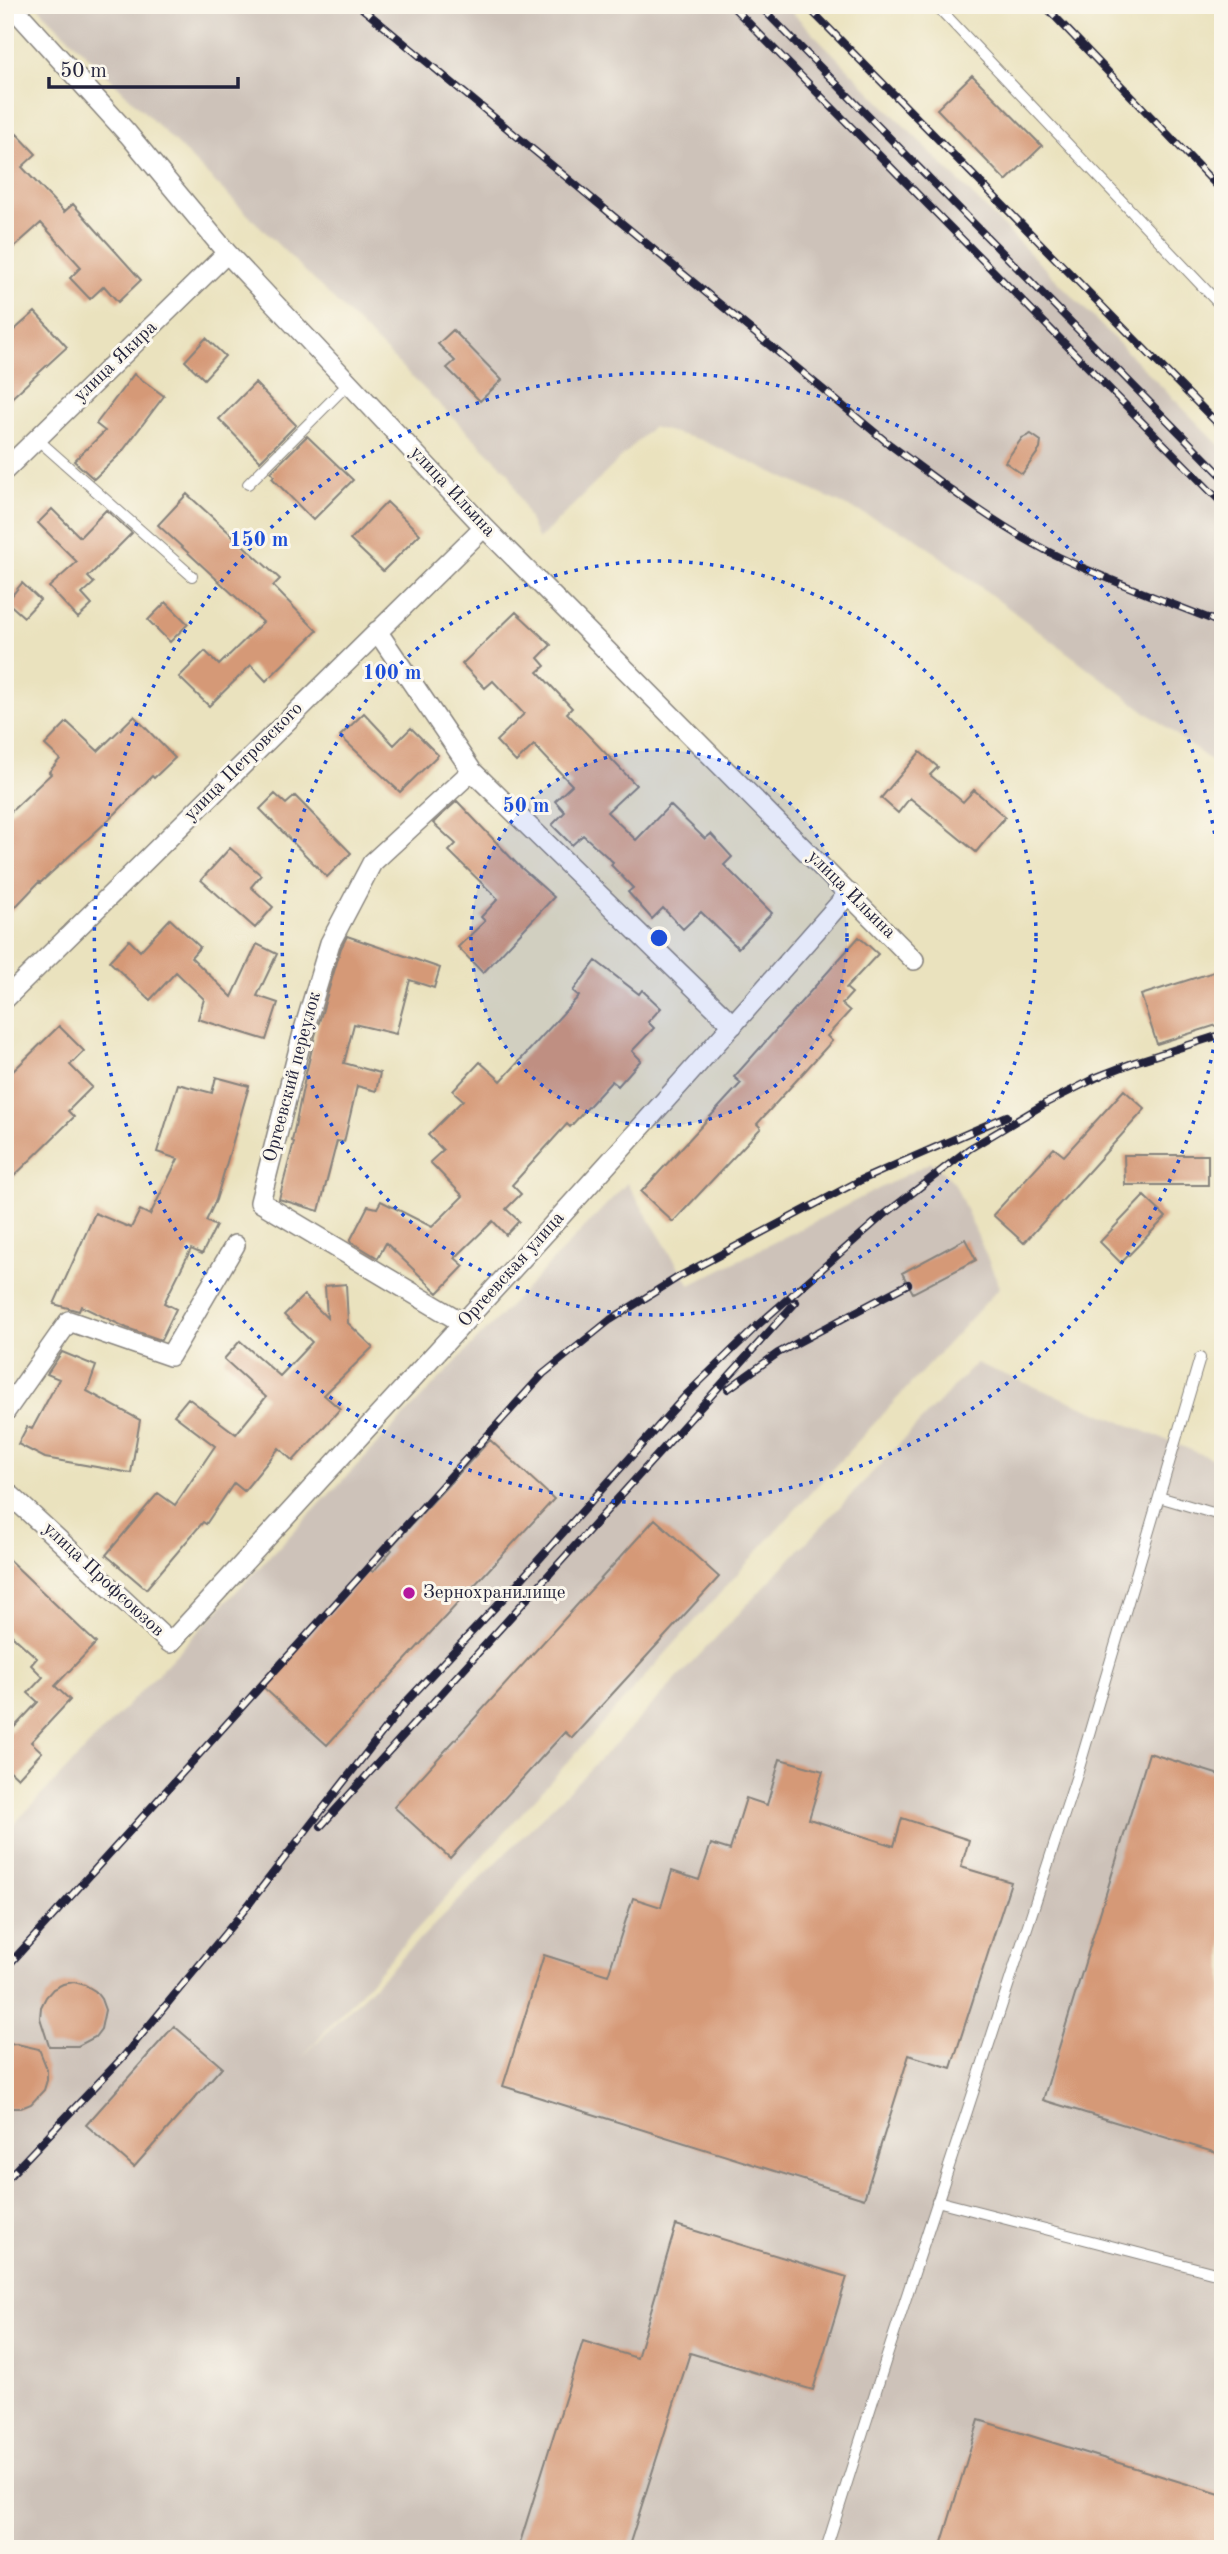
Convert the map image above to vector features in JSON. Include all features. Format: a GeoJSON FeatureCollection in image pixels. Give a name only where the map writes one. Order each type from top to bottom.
{"type":"FeatureCollection","features":[{"type":"Feature","properties":{"kind":"street","name":"улица Ильина"},"geometry":{"type":"LineString","coordinates":[[11,5],[128,134],[228,253],[485,527],[914,960]]}},
{"type":"Feature","properties":{"kind":"street","name":"улица Якира"},"geometry":{"type":"LineString","coordinates":[[5,471],[228,253]]}},
{"type":"Feature","properties":{"kind":"street","name":"улица Петровского"},"geometry":{"type":"LineString","coordinates":[[5,999],[485,527]]}},
{"type":"Feature","properties":{"kind":"street"},"geometry":{"type":"LineString","coordinates":[[377,631],[472,771],[733,1025]]}},
{"type":"Feature","properties":{"kind":"street","name":"Оргеевский переулок"},"geometry":{"type":"LineString","coordinates":[[463,1323],[260,1202],[303,1033],[330,943],[372,863],[472,771]]}},
{"type":"Feature","properties":{"kind":"street","name":"Оргеевская улица"},"geometry":{"type":"LineString","coordinates":[[170,1643],[733,1025],[849,893]]}},
{"type":"Feature","properties":{"kind":"street"},"geometry":{"type":"LineString","coordinates":[[5,1412],[69,1321],[170,1356],[235,1245]]}},
{"type":"Feature","properties":{"kind":"street","name":"улица Профсоюзов"},"geometry":{"type":"LineString","coordinates":[[5,1490],[170,1643]]}},
{"type":"Feature","properties":{"kind":"lane"},"geometry":{"type":"LineString","coordinates":[[936,5],[1223,307]]}},
{"type":"Feature","properties":{"kind":"lane"},"geometry":{"type":"LineString","coordinates":[[248,484],[349,383]]}},
{"type":"Feature","properties":{"kind":"lane"},"geometry":{"type":"LineString","coordinates":[[37,439],[192,576]]}},
{"type":"Feature","properties":{"kind":"lane"},"geometry":{"type":"LineString","coordinates":[[826,2549],[1076,1778],[1200,1358]]}},
{"type":"Feature","properties":{"kind":"lane"},"geometry":{"type":"LineString","coordinates":[[1159,1497],[1223,1516]]}},
{"type":"Feature","properties":{"kind":"lane"},"geometry":{"type":"LineString","coordinates":[[937,2201],[1223,2275]]}},
{"type":"Feature","properties":{"kind":"shaded area"},"geometry":{"type":"Polygon","coordinates":[[[36,5],[785,5],[1223,449],[1223,770],[913,536],[701,440],[652,427],[538,540],[509,473],[36,5]]]}},
{"type":"Feature","properties":{"kind":"shaded area"},"geometry":{"type":"Polygon","coordinates":[[[931,1162],[954,1182],[1000,1287],[813,1490],[301,2058],[619,1740],[976,1363],[1223,1463],[1223,2549],[5,2549],[5,1826],[13,1825],[627,1183],[690,1285],[931,1162]]]}},
{"type":"Feature","properties":{"kind":"building"},"geometry":{"type":"Polygon","coordinates":[[[972,75],[1042,146],[1006,181],[937,109],[972,75]]]}},
{"type":"Feature","properties":{"kind":"building"},"geometry":{"type":"Polygon","coordinates":[[[17,134],[36,154],[22,167],[64,212],[73,204],[141,280],[118,302],[104,286],[90,299],[70,278],[81,267],[41,223],[5,255],[5,145],[17,134]]]}},
{"type":"Feature","properties":{"kind":"building"},"geometry":{"type":"Polygon","coordinates":[[[35,312],[67,347],[5,404],[5,338],[35,312]]]}},
{"type":"Feature","properties":{"kind":"building"},"geometry":{"type":"Polygon","coordinates":[[[453,330],[502,380],[480,401],[447,368],[455,361],[438,344],[453,330]]]}},
{"type":"Feature","properties":{"kind":"building"},"geometry":{"type":"Polygon","coordinates":[[[206,338],[225,356],[204,379],[185,361],[206,338]]]}},
{"type":"Feature","properties":{"kind":"building"},"geometry":{"type":"Polygon","coordinates":[[[134,374],[164,396],[121,453],[94,479],[74,461],[105,431],[96,424],[134,374]]]}},
{"type":"Feature","properties":{"kind":"building"},"geometry":{"type":"Polygon","coordinates":[[[255,383],[296,425],[260,461],[219,419],[255,383]]]}},
{"type":"Feature","properties":{"kind":"building"},"geometry":{"type":"Polygon","coordinates":[[[1031,434],[1041,441],[1040,449],[1022,474],[1005,462],[1022,438],[1031,434]]]}},
{"type":"Feature","properties":{"kind":"building"},"geometry":{"type":"Polygon","coordinates":[[[307,436],[353,480],[313,520],[272,478],[274,476],[271,472],[307,436]]]}},
{"type":"Feature","properties":{"kind":"building"},"geometry":{"type":"Polygon","coordinates":[[[187,494],[280,579],[273,586],[317,631],[266,681],[251,665],[209,706],[179,677],[205,651],[219,665],[263,622],[158,525],[187,494]]]}},
{"type":"Feature","properties":{"kind":"building"},"geometry":{"type":"Polygon","coordinates":[[[387,502],[420,534],[383,571],[350,540],[387,502]]]}},
{"type":"Feature","properties":{"kind":"building"},"geometry":{"type":"Polygon","coordinates":[[[52,509],[80,537],[106,510],[132,533],[88,577],[94,583],[82,594],[92,605],[78,618],[49,587],[77,562],[38,523],[52,509]]]}},
{"type":"Feature","properties":{"kind":"building"},"geometry":{"type":"Polygon","coordinates":[[[22,583],[40,600],[24,617],[7,602],[22,583]]]}},
{"type":"Feature","properties":{"kind":"building"},"geometry":{"type":"Polygon","coordinates":[[[166,602],[188,624],[170,642],[148,620],[166,602]]]}},
{"type":"Feature","properties":{"kind":"building"},"geometry":{"type":"Polygon","coordinates":[[[516,612],[551,645],[538,658],[545,666],[538,672],[572,708],[567,713],[636,785],[607,812],[636,840],[670,805],[705,839],[711,834],[732,857],[724,865],[772,913],[738,948],[701,912],[683,929],[663,908],[652,919],[628,892],[633,888],[611,865],[613,862],[583,835],[572,845],[552,825],[565,812],[555,801],[572,785],[534,745],[516,762],[496,741],[524,714],[493,681],[485,688],[462,664],[516,612]]]}},
{"type":"Feature","properties":{"kind":"building"},"geometry":{"type":"Polygon","coordinates":[[[364,713],[394,745],[411,728],[438,755],[400,792],[340,736],[364,713]]]}},
{"type":"Feature","properties":{"kind":"building"},"geometry":{"type":"Polygon","coordinates":[[[134,716],[175,758],[154,778],[152,776],[116,813],[39,882],[5,918],[5,817],[51,774],[49,772],[60,759],[45,745],[67,722],[98,751],[134,716]]]}},
{"type":"Feature","properties":{"kind":"building"},"geometry":{"type":"Polygon","coordinates":[[[920,752],[938,767],[930,775],[963,802],[974,790],[1005,817],[976,852],[910,798],[898,813],[881,798],[920,752]]]}},
{"type":"Feature","properties":{"kind":"building"},"geometry":{"type":"Polygon","coordinates":[[[275,794],[286,804],[295,796],[351,853],[327,877],[260,809],[275,794]]]}},
{"type":"Feature","properties":{"kind":"building"},"geometry":{"type":"Polygon","coordinates":[[[457,801],[517,864],[554,897],[483,973],[458,947],[485,921],[481,917],[498,899],[449,851],[456,844],[433,823],[457,801]]]}},
{"type":"Feature","properties":{"kind":"building"},"geometry":{"type":"Polygon","coordinates":[[[230,848],[261,875],[251,887],[273,907],[255,928],[201,880],[230,848]]]}},
{"type":"Feature","properties":{"kind":"building"},"geometry":{"type":"Polygon","coordinates":[[[170,919],[200,947],[191,957],[232,997],[257,944],[277,954],[257,996],[278,1003],[266,1040],[198,1019],[204,999],[176,972],[150,1000],[109,961],[129,940],[140,951],[170,919]]]}},
{"type":"Feature","properties":{"kind":"building"},"geometry":{"type":"Polygon","coordinates":[[[347,936],[440,968],[434,988],[410,980],[396,1034],[354,1024],[344,1063],[380,1073],[376,1091],[357,1086],[344,1142],[337,1141],[319,1211],[279,1199],[294,1142],[292,1141],[315,1036],[347,936]]]}},
{"type":"Feature","properties":{"kind":"building"},"geometry":{"type":"Polygon","coordinates":[[[859,937],[878,954],[846,988],[852,993],[842,1004],[850,1011],[827,1036],[832,1041],[757,1124],[761,1128],[673,1222],[641,1192],[741,1083],[734,1077],[859,937]]]}},
{"type":"Feature","properties":{"kind":"building"},"geometry":{"type":"Polygon","coordinates":[[[596,961],[639,994],[642,990],[661,1008],[648,1022],[654,1028],[632,1051],[641,1060],[618,1086],[612,1081],[570,1127],[567,1124],[512,1185],[521,1194],[506,1209],[519,1221],[506,1235],[493,1221],[455,1258],[464,1266],[438,1293],[386,1243],[378,1258],[350,1241],[368,1206],[377,1208],[381,1201],[432,1227],[463,1196],[430,1162],[443,1150],[428,1135],[463,1100],[453,1091],[480,1062],[501,1081],[579,996],[573,991],[596,961]]]}},
{"type":"Feature","properties":{"kind":"building"},"geometry":{"type":"Polygon","coordinates":[[[1223,969],[1223,1023],[1157,1044],[1141,995],[1223,969]]]}},
{"type":"Feature","properties":{"kind":"building"},"geometry":{"type":"Polygon","coordinates":[[[59,1026],[84,1051],[70,1065],[92,1087],[68,1111],[74,1117],[5,1185],[5,1079],[59,1026]]]}},
{"type":"Feature","properties":{"kind":"building"},"geometry":{"type":"Polygon","coordinates":[[[216,1077],[249,1086],[216,1200],[206,1221],[216,1226],[202,1254],[191,1249],[164,1303],[176,1309],[161,1340],[127,1328],[81,1306],[79,1311],[54,1304],[95,1213],[131,1228],[140,1210],[150,1215],[178,1159],[157,1152],[178,1084],[212,1093],[216,1077]]]}},
{"type":"Feature","properties":{"kind":"building"},"geometry":{"type":"Polygon","coordinates":[[[1124,1090],[1145,1109],[1024,1243],[993,1215],[1054,1148],[1064,1156],[1124,1090]]]}},
{"type":"Feature","properties":{"kind":"building"},"geometry":{"type":"Polygon","coordinates":[[[1124,1155],[1208,1155],[1208,1185],[1125,1185],[1124,1155]]]}},
{"type":"Feature","properties":{"kind":"building"},"geometry":{"type":"Polygon","coordinates":[[[1144,1196],[1166,1217],[1121,1263],[1100,1242],[1144,1196]]]}},
{"type":"Feature","properties":{"kind":"building"},"geometry":{"type":"Polygon","coordinates":[[[965,1239],[976,1260],[913,1293],[902,1273],[965,1239]]]}},
{"type":"Feature","properties":{"kind":"building"},"geometry":{"type":"Polygon","coordinates":[[[346,1284],[348,1323],[373,1347],[324,1395],[340,1409],[293,1461],[279,1448],[244,1491],[234,1483],[206,1524],[203,1522],[146,1589],[106,1555],[158,1493],[175,1505],[215,1446],[174,1415],[188,1398],[236,1434],[266,1397],[224,1359],[240,1341],[280,1376],[312,1342],[284,1315],[304,1295],[327,1318],[325,1286],[346,1284]]]}},
{"type":"Feature","properties":{"kind":"building"},"geometry":{"type":"Polygon","coordinates":[[[62,1352],[96,1366],[87,1391],[140,1420],[131,1473],[45,1458],[18,1444],[27,1427],[32,1429],[59,1379],[47,1374],[62,1352]]]}},
{"type":"Feature","properties":{"kind":"building","name":"Зернохранилище"},"geometry":{"type":"Polygon","coordinates":[[[490,1440],[554,1499],[327,1745],[263,1687],[370,1570],[373,1572],[392,1550],[390,1548],[490,1440]]]}},
{"type":"Feature","properties":{"kind":"building"},"geometry":{"type":"Polygon","coordinates":[[[655,1519],[719,1577],[572,1738],[565,1732],[450,1858],[394,1807],[655,1519]]]}},
{"type":"Feature","properties":{"kind":"building"},"geometry":{"type":"Polygon","coordinates":[[[5,1556],[96,1643],[55,1686],[70,1700],[31,1742],[42,1752],[18,1778],[5,1766],[5,1737],[38,1702],[28,1693],[43,1677],[31,1665],[37,1658],[5,1629],[5,1556]]]}},
{"type":"Feature","properties":{"kind":"building"},"geometry":{"type":"Polygon","coordinates":[[[1149,1753],[1223,1776],[1223,2155],[1043,2100],[1149,1753]]]}},
{"type":"Feature","properties":{"kind":"building"},"geometry":{"type":"Polygon","coordinates":[[[780,1759],[823,1771],[809,1819],[894,1846],[902,1818],[969,1840],[961,1867],[1011,1882],[951,2068],[909,2055],[864,2199],[503,2086],[544,1955],[608,1975],[633,1898],[661,1907],[672,1871],[699,1880],[711,1844],[730,1850],[746,1798],[767,1805],[780,1759]]]}},
{"type":"Feature","properties":{"kind":"building"},"geometry":{"type":"Polygon","coordinates":[[[74,1982],[95,1991],[101,1999],[105,2010],[101,2029],[95,2037],[78,2046],[49,2046],[40,2018],[41,2007],[53,1989],[74,1982]]]}},
{"type":"Feature","properties":{"kind":"building"},"geometry":{"type":"Polygon","coordinates":[[[174,2026],[222,2067],[134,2167],[86,2125],[174,2026]]]}},
{"type":"Feature","properties":{"kind":"building"},"geometry":{"type":"Polygon","coordinates":[[[17,2044],[39,2049],[47,2069],[47,2080],[44,2090],[31,2104],[21,2108],[5,2108],[5,2045],[17,2044]]]}},
{"type":"Feature","properties":{"kind":"building"},"geometry":{"type":"Polygon","coordinates":[[[676,2225],[847,2277],[813,2390],[690,2353],[628,2549],[518,2549],[583,2341],[637,2358],[676,2225]]]}},
{"type":"Feature","properties":{"kind":"building"},"geometry":{"type":"Polygon","coordinates":[[[979,2420],[1223,2495],[1223,2549],[940,2549],[979,2420]]]}},
{"type":"Feature","properties":{"kind":"railway"},"geometry":{"type":"LineString","coordinates":[[358,5],[889,444],[951,490],[993,519],[1059,557],[1223,624]]}},
{"type":"Feature","properties":{"kind":"railway"},"geometry":{"type":"LineString","coordinates":[[731,5],[1223,504]]}},
{"type":"Feature","properties":{"kind":"railway"},"geometry":{"type":"LineString","coordinates":[[759,5],[1223,477]]}},
{"type":"Feature","properties":{"kind":"railway"},"geometry":{"type":"LineString","coordinates":[[806,5],[1223,429]]}},
{"type":"Feature","properties":{"kind":"railway"},"geometry":{"type":"LineString","coordinates":[[1044,5],[1223,192]]}},
{"type":"Feature","properties":{"kind":"railway"},"geometry":{"type":"LineString","coordinates":[[1094,1078],[1223,1034]]}},
{"type":"Feature","properties":{"kind":"railway"},"geometry":{"type":"LineString","coordinates":[[5,2181],[124,2056],[242,1913],[405,1703],[517,1584],[688,1393],[759,1324],[880,1218],[969,1149],[1046,1103],[1102,1075]]}},
{"type":"Feature","properties":{"kind":"railway"},"geometry":{"type":"LineString","coordinates":[[5,1969],[543,1374],[610,1320],[680,1276],[861,1180],[1007,1116]]}},
{"type":"Feature","properties":{"kind":"railway"},"geometry":{"type":"LineString","coordinates":[[728,1389],[778,1353],[908,1284]]}},
{"type":"Feature","properties":{"kind":"railway"},"geometry":{"type":"LineString","coordinates":[[321,1826],[796,1302]]}},
{"type":"Feature","properties":{"kind":"place","name":"Зернохранилище"},"geometry":{"type":"Point","coordinates":[409,1593]}}]}
